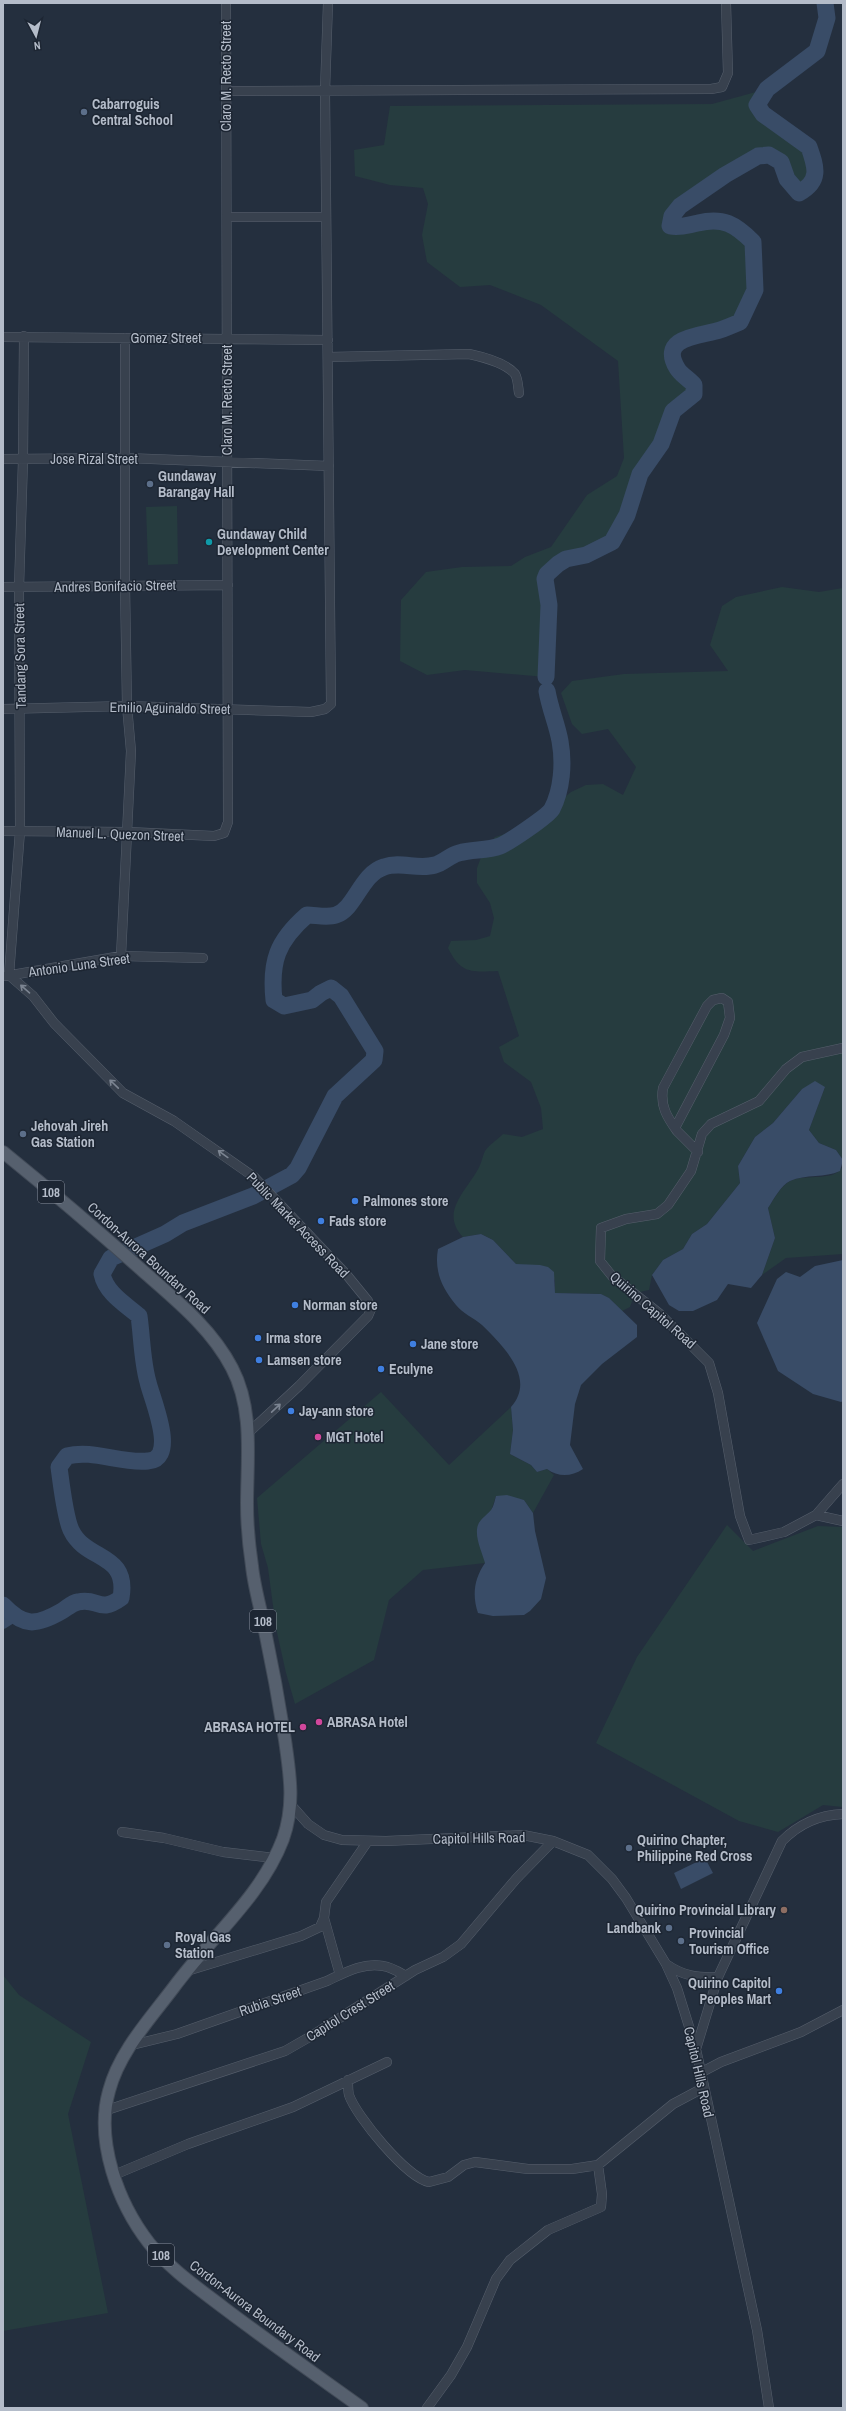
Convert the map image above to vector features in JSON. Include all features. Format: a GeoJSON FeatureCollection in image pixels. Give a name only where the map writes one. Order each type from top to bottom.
{"type":"FeatureCollection","features":[{"type":"Feature","properties":{"kind":"main road","name":"Cordon-Aurora Boundary Road"},"geometry":{"type":"LineString","coordinates":[[3,1152],[100,1232],[191,1314],[231,1366],[246,1411],[247,1510],[252,1569],[278,1695],[292,1806],[283,1837],[262,1880],[241,1908],[185,1971],[120,2063],[110,2086],[104,2111],[107,2146],[114,2175],[133,2219],[150,2243],[168,2263],[259,2334],[362,2408]]}},
{"type":"Feature","properties":{"kind":"street","name":"Claro M. Recto Street"},"geometry":{"type":"LineString","coordinates":[[226,3],[228,822]]}},
{"type":"Feature","properties":{"kind":"street"},"geometry":{"type":"LineString","coordinates":[[328,3],[325,91],[330,466]]}},
{"type":"Feature","properties":{"kind":"street"},"geometry":{"type":"LineString","coordinates":[[226,91],[711,89],[722,87],[728,73],[726,3]]}},
{"type":"Feature","properties":{"kind":"street"},"geometry":{"type":"LineString","coordinates":[[227,217],[326,217]]}},
{"type":"Feature","properties":{"kind":"street","name":"Tandang Sora Street"},"geometry":{"type":"LineString","coordinates":[[6,976],[20,831],[21,709],[19,588],[23,460],[24,336]]}},
{"type":"Feature","properties":{"kind":"street","name":"Gomez Street"},"geometry":{"type":"LineString","coordinates":[[3,337],[328,340]]}},
{"type":"Feature","properties":{"kind":"street"},"geometry":{"type":"LineString","coordinates":[[122,956],[129,832],[131,751],[127,706],[125,585],[125,338]]}},
{"type":"Feature","properties":{"kind":"street"},"geometry":{"type":"LineString","coordinates":[[328,357],[469,354],[480,356],[511,370],[516,376],[520,393]]}},
{"type":"Feature","properties":{"kind":"street","name":"Jose Rizal Street"},"geometry":{"type":"LineString","coordinates":[[3,460],[126,458],[330,466]]}},
{"type":"Feature","properties":{"kind":"street","name":"Emilio Aguinaldo Street"},"geometry":{"type":"LineString","coordinates":[[3,709],[127,706],[311,712],[329,707],[332,700],[330,466]]}},
{"type":"Feature","properties":{"kind":"street","name":"Andres Bonifacio Street"},"geometry":{"type":"LineString","coordinates":[[3,587],[228,585]]}},
{"type":"Feature","properties":{"kind":"street","name":"Manuel L. Quezon Street"},"geometry":{"type":"LineString","coordinates":[[3,830],[129,832],[214,836],[224,833],[228,822]]}},
{"type":"Feature","properties":{"kind":"street","name":"Antonio Luna Street"},"geometry":{"type":"LineString","coordinates":[[6,976],[122,956],[203,958]]}},
{"type":"Feature","properties":{"kind":"street","name":"Public Market Access Road"},"geometry":{"type":"LineString","coordinates":[[6,976],[33,996],[54,1023],[123,1093],[174,1121],[254,1177],[274,1196],[346,1274],[368,1301],[371,1311],[299,1386],[247,1434]]}},
{"type":"Feature","properties":{"kind":"street"},"geometry":{"type":"LineString","coordinates":[[675,1128],[728,1024],[730,1010],[728,1002],[722,998],[713,1000],[708,1006],[663,1088],[661,1099],[663,1107],[675,1128],[698,1152]]}},
{"type":"Feature","properties":{"kind":"street","name":"Quirino Capitol Road"},"geometry":{"type":"LineString","coordinates":[[816,1515],[784,1532],[749,1540],[740,1516],[718,1393],[709,1362],[660,1314],[612,1276],[600,1261],[601,1228],[626,1219],[657,1214],[668,1205],[681,1189],[692,1171],[702,1134],[711,1124],[759,1101],[786,1070],[802,1057],[843,1048]]}},
{"type":"Feature","properties":{"kind":"street"},"geometry":{"type":"LineString","coordinates":[[843,1484],[816,1515],[843,1521]]}},
{"type":"Feature","properties":{"kind":"street","name":"Capitol Hills Road"},"geometry":{"type":"LineString","coordinates":[[292,1806],[308,1824],[324,1835],[342,1840],[368,1841],[523,1835],[553,1842],[588,1856],[612,1879],[626,1898],[666,1964],[677,1988],[696,2049],[702,2088],[757,2330],[770,2408]]}},
{"type":"Feature","properties":{"kind":"street"},"geometry":{"type":"LineString","coordinates":[[696,2049],[718,1977],[782,1841],[797,1828],[816,1817],[843,1814]]}},
{"type":"Feature","properties":{"kind":"street"},"geometry":{"type":"LineString","coordinates":[[122,1832],[164,1838],[223,1852],[274,1858]]}},
{"type":"Feature","properties":{"kind":"street"},"geometry":{"type":"LineString","coordinates":[[185,1971],[313,1932],[320,1927],[324,1918],[326,1902],[368,1841]]}},
{"type":"Feature","properties":{"kind":"street","name":"Capitol Crest Street"},"geometry":{"type":"LineString","coordinates":[[104,2111],[285,2051],[406,1976],[443,1957],[461,1944],[516,1879],[553,1842]]}},
{"type":"Feature","properties":{"kind":"street"},"geometry":{"type":"LineString","coordinates":[[324,1918],[340,1975]]}},
{"type":"Feature","properties":{"kind":"street"},"geometry":{"type":"LineString","coordinates":[[666,1964],[679,1973],[705,1978],[718,1977]]}},
{"type":"Feature","properties":{"kind":"street","name":"Rubia Street"},"geometry":{"type":"LineString","coordinates":[[132,2045],[177,2034],[366,1966],[384,1966],[406,1976]]}},
{"type":"Feature","properties":{"kind":"street"},"geometry":{"type":"LineString","coordinates":[[700,2073],[721,2062],[801,2032],[843,2010]]}},
{"type":"Feature","properties":{"kind":"street"},"geometry":{"type":"LineString","coordinates":[[114,2175],[188,2144],[293,2107],[387,2062]]}},
{"type":"Feature","properties":{"kind":"street"},"geometry":{"type":"LineString","coordinates":[[348,2080],[349,2095],[367,2127],[409,2170],[426,2182],[434,2182],[448,2177],[464,2165],[475,2162],[528,2169],[572,2169],[598,2165],[673,2104],[702,2088]]}},
{"type":"Feature","properties":{"kind":"street"},"geometry":{"type":"LineString","coordinates":[[428,2408],[451,2375],[467,2347],[496,2279],[510,2260],[527,2244],[548,2230],[601,2207],[602,2194],[598,2165]]}},
{"type":"Feature","properties":{"kind":"green space"},"geometry":{"type":"Polygon","coordinates":[[[767,89],[757,105],[763,114],[809,147],[815,167],[814,178],[811,184],[799,193],[787,179],[781,162],[769,155],[758,156],[725,175],[680,206],[672,216],[670,226],[674,227],[715,221],[735,226],[747,236],[753,242],[755,290],[740,322],[720,330],[683,340],[677,344],[673,350],[673,358],[677,368],[694,385],[694,394],[673,411],[661,444],[649,458],[639,476],[627,515],[612,542],[584,555],[566,559],[547,574],[549,605],[546,677],[465,670],[427,675],[400,661],[401,600],[426,572],[462,567],[511,566],[525,557],[551,547],[587,495],[617,476],[624,458],[618,361],[541,305],[490,285],[460,287],[427,262],[422,235],[428,204],[423,188],[390,185],[355,176],[354,150],[384,145],[390,106],[712,104],[767,89]]]}},
{"type":"Feature","properties":{"kind":"green space"},"geometry":{"type":"Polygon","coordinates":[[[177,506],[178,564],[148,565],[146,507],[177,506]]]}},
{"type":"Feature","properties":{"kind":"green space"},"geometry":{"type":"Polygon","coordinates":[[[782,587],[819,592],[843,588],[843,1160],[836,1150],[819,1143],[809,1130],[825,1087],[802,1089],[773,1123],[755,1137],[738,1166],[740,1183],[707,1224],[692,1234],[683,1249],[663,1260],[652,1275],[649,1290],[635,1293],[630,1307],[622,1311],[609,1298],[601,1294],[555,1293],[555,1280],[526,1265],[516,1264],[493,1240],[481,1234],[463,1237],[454,1220],[454,1211],[457,1203],[478,1169],[485,1151],[503,1134],[522,1137],[543,1129],[541,1108],[531,1082],[504,1062],[499,1047],[519,1036],[498,971],[468,970],[458,963],[448,948],[451,941],[476,940],[490,936],[494,918],[490,903],[477,883],[477,868],[483,852],[495,837],[529,827],[571,792],[586,785],[603,784],[623,795],[636,767],[608,729],[582,734],[572,724],[561,693],[572,681],[624,674],[728,671],[710,645],[722,606],[736,597],[782,587]]]}},
{"type":"Feature","properties":{"kind":"green space"},"geometry":{"type":"Polygon","coordinates":[[[843,1166],[843,1254],[786,1258],[762,1275],[775,1238],[768,1208],[778,1193],[790,1181],[826,1176],[839,1171],[843,1166]]]}},
{"type":"Feature","properties":{"kind":"green space"},"geometry":{"type":"Polygon","coordinates":[[[381,1392],[449,1465],[511,1407],[513,1430],[510,1454],[531,1465],[537,1472],[547,1469],[554,1475],[533,1513],[524,1500],[496,1496],[490,1514],[481,1520],[485,1563],[423,1570],[389,1600],[374,1660],[295,1704],[286,1673],[276,1628],[268,1568],[261,1544],[257,1498],[381,1392]]]}},
{"type":"Feature","properties":{"kind":"green space"},"geometry":{"type":"Polygon","coordinates":[[[727,1525],[753,1551],[818,1526],[843,1527],[843,1807],[823,1805],[778,1832],[739,1821],[596,1743],[637,1657],[727,1525]]]}},
{"type":"Feature","properties":{"kind":"green space"},"geometry":{"type":"Polygon","coordinates":[[[3,1975],[19,1995],[91,2042],[68,2114],[108,2313],[3,2331],[3,1975]]]}},
{"type":"Feature","properties":{"kind":"water"},"geometry":{"type":"Polygon","coordinates":[[[815,1081],[825,1087],[809,1130],[819,1143],[836,1150],[843,1160],[840,1171],[828,1175],[802,1177],[790,1181],[781,1189],[768,1208],[775,1238],[762,1275],[751,1288],[728,1284],[717,1300],[693,1311],[679,1311],[669,1305],[652,1275],[663,1260],[683,1249],[692,1234],[707,1224],[740,1183],[738,1166],[755,1137],[773,1123],[802,1089],[815,1081]]]}},
{"type":"Feature","properties":{"kind":"water"},"geometry":{"type":"Polygon","coordinates":[[[481,1234],[493,1240],[516,1264],[540,1265],[548,1267],[554,1272],[555,1293],[601,1294],[609,1298],[637,1325],[637,1337],[602,1364],[581,1385],[575,1404],[570,1445],[583,1469],[574,1474],[560,1475],[547,1469],[537,1472],[531,1465],[510,1454],[513,1430],[511,1407],[518,1396],[520,1385],[519,1374],[514,1363],[499,1342],[482,1325],[459,1308],[451,1299],[440,1279],[437,1265],[438,1249],[463,1237],[481,1234]]]}},
{"type":"Feature","properties":{"kind":"water"},"geometry":{"type":"Polygon","coordinates":[[[843,1260],[843,1401],[841,1402],[813,1394],[778,1371],[757,1323],[777,1279],[786,1272],[800,1277],[815,1266],[843,1260]]]}},
{"type":"Feature","properties":{"kind":"water"},"geometry":{"type":"Polygon","coordinates":[[[507,1495],[524,1500],[533,1513],[535,1531],[546,1578],[541,1599],[530,1611],[524,1615],[493,1616],[478,1613],[476,1606],[476,1581],[485,1563],[478,1541],[477,1530],[481,1520],[490,1512],[496,1496],[507,1495]]]}},
{"type":"Feature","properties":{"kind":"water"},"geometry":{"type":"Polygon","coordinates":[[[705,1858],[713,1873],[681,1889],[674,1873],[705,1858]]]}},
{"type":"Feature","properties":{"kind":"waterway"},"geometry":{"type":"LineString","coordinates":[[546,677],[549,605],[545,579],[547,574],[566,559],[586,555],[612,542],[627,515],[640,474],[661,444],[673,411],[694,394],[694,385],[677,368],[673,357],[673,349],[678,343],[685,339],[720,330],[740,322],[755,290],[753,242],[734,226],[722,222],[707,221],[674,227],[670,226],[672,216],[680,206],[725,175],[758,156],[769,155],[781,162],[787,179],[799,193],[811,184],[814,178],[815,167],[809,147],[763,114],[757,105],[767,89],[817,51],[827,18],[825,3]]}},
{"type":"Feature","properties":{"kind":"waterway"},"geometry":{"type":"LineString","coordinates":[[3,1605],[17,1617],[24,1621],[31,1622],[53,1616],[72,1604],[85,1601],[108,1605],[121,1598],[122,1583],[119,1572],[105,1559],[86,1548],[71,1530],[65,1508],[59,1467],[67,1456],[77,1454],[148,1461],[157,1458],[162,1450],[161,1426],[146,1374],[139,1316],[112,1292],[104,1281],[102,1274],[111,1258],[165,1234],[183,1223],[253,1196],[292,1175],[298,1168],[335,1096],[374,1060],[375,1051],[341,996],[331,988],[312,1000],[284,1006],[274,1000],[273,974],[282,943],[307,915],[329,916],[343,912],[369,877],[384,867],[390,865],[422,867],[435,865],[459,853],[490,849],[500,846],[528,829],[549,812],[555,802],[560,785],[562,758],[559,735],[547,691]]}},
{"type":"Feature","properties":{"kind":"waterway"},"geometry":{"type":"LineString","coordinates":[[3,1624],[14,1617]]}},
{"type":"Feature","properties":{"kind":"place","name":"Cabarroguis Central School"},"geometry":{"type":"Point","coordinates":[84,112]}},
{"type":"Feature","properties":{"kind":"place","name":"Gundaway Barangay Hall"},"geometry":{"type":"Point","coordinates":[150,484]}},
{"type":"Feature","properties":{"kind":"place","name":"Gundaway Child Development Center"},"geometry":{"type":"Point","coordinates":[209,542]}},
{"type":"Feature","properties":{"kind":"place","name":"Jehovah Jireh Gas Station"},"geometry":{"type":"Point","coordinates":[23,1134]}},
{"type":"Feature","properties":{"kind":"place","name":"Palmones store"},"geometry":{"type":"Point","coordinates":[355,1201]}},
{"type":"Feature","properties":{"kind":"place","name":"Fads store"},"geometry":{"type":"Point","coordinates":[321,1221]}},
{"type":"Feature","properties":{"kind":"place","name":"Norman store"},"geometry":{"type":"Point","coordinates":[295,1305]}},
{"type":"Feature","properties":{"kind":"place","name":"Irma store"},"geometry":{"type":"Point","coordinates":[258,1338]}},
{"type":"Feature","properties":{"kind":"place","name":"Jane store"},"geometry":{"type":"Point","coordinates":[413,1344]}},
{"type":"Feature","properties":{"kind":"place","name":"Lamsen store"},"geometry":{"type":"Point","coordinates":[259,1360]}},
{"type":"Feature","properties":{"kind":"place","name":"Eculyne"},"geometry":{"type":"Point","coordinates":[381,1369]}},
{"type":"Feature","properties":{"kind":"place","name":"Jay-ann store"},"geometry":{"type":"Point","coordinates":[291,1411]}},
{"type":"Feature","properties":{"kind":"place","name":"MGT Hotel"},"geometry":{"type":"Point","coordinates":[318,1437]}},
{"type":"Feature","properties":{"kind":"place","name":"ABRASA Hotel"},"geometry":{"type":"Point","coordinates":[319,1722]}},
{"type":"Feature","properties":{"kind":"place","name":"ABRASA HOTEL"},"geometry":{"type":"Point","coordinates":[303,1727]}},
{"type":"Feature","properties":{"kind":"place","name":"Quirino Chapter, Philippine Red Cross"},"geometry":{"type":"Point","coordinates":[629,1848]}},
{"type":"Feature","properties":{"kind":"place","name":"Quirino Provincial Library"},"geometry":{"type":"Point","coordinates":[784,1910]}},
{"type":"Feature","properties":{"kind":"place","name":"Landbank"},"geometry":{"type":"Point","coordinates":[669,1928]}},
{"type":"Feature","properties":{"kind":"place","name":"Provincial Tourism Office"},"geometry":{"type":"Point","coordinates":[681,1941]}},
{"type":"Feature","properties":{"kind":"place","name":"Royal Gas Station"},"geometry":{"type":"Point","coordinates":[167,1945]}},
{"type":"Feature","properties":{"kind":"place","name":"Quirino Capitol Peoples Mart"},"geometry":{"type":"Point","coordinates":[779,1991]}}]}
